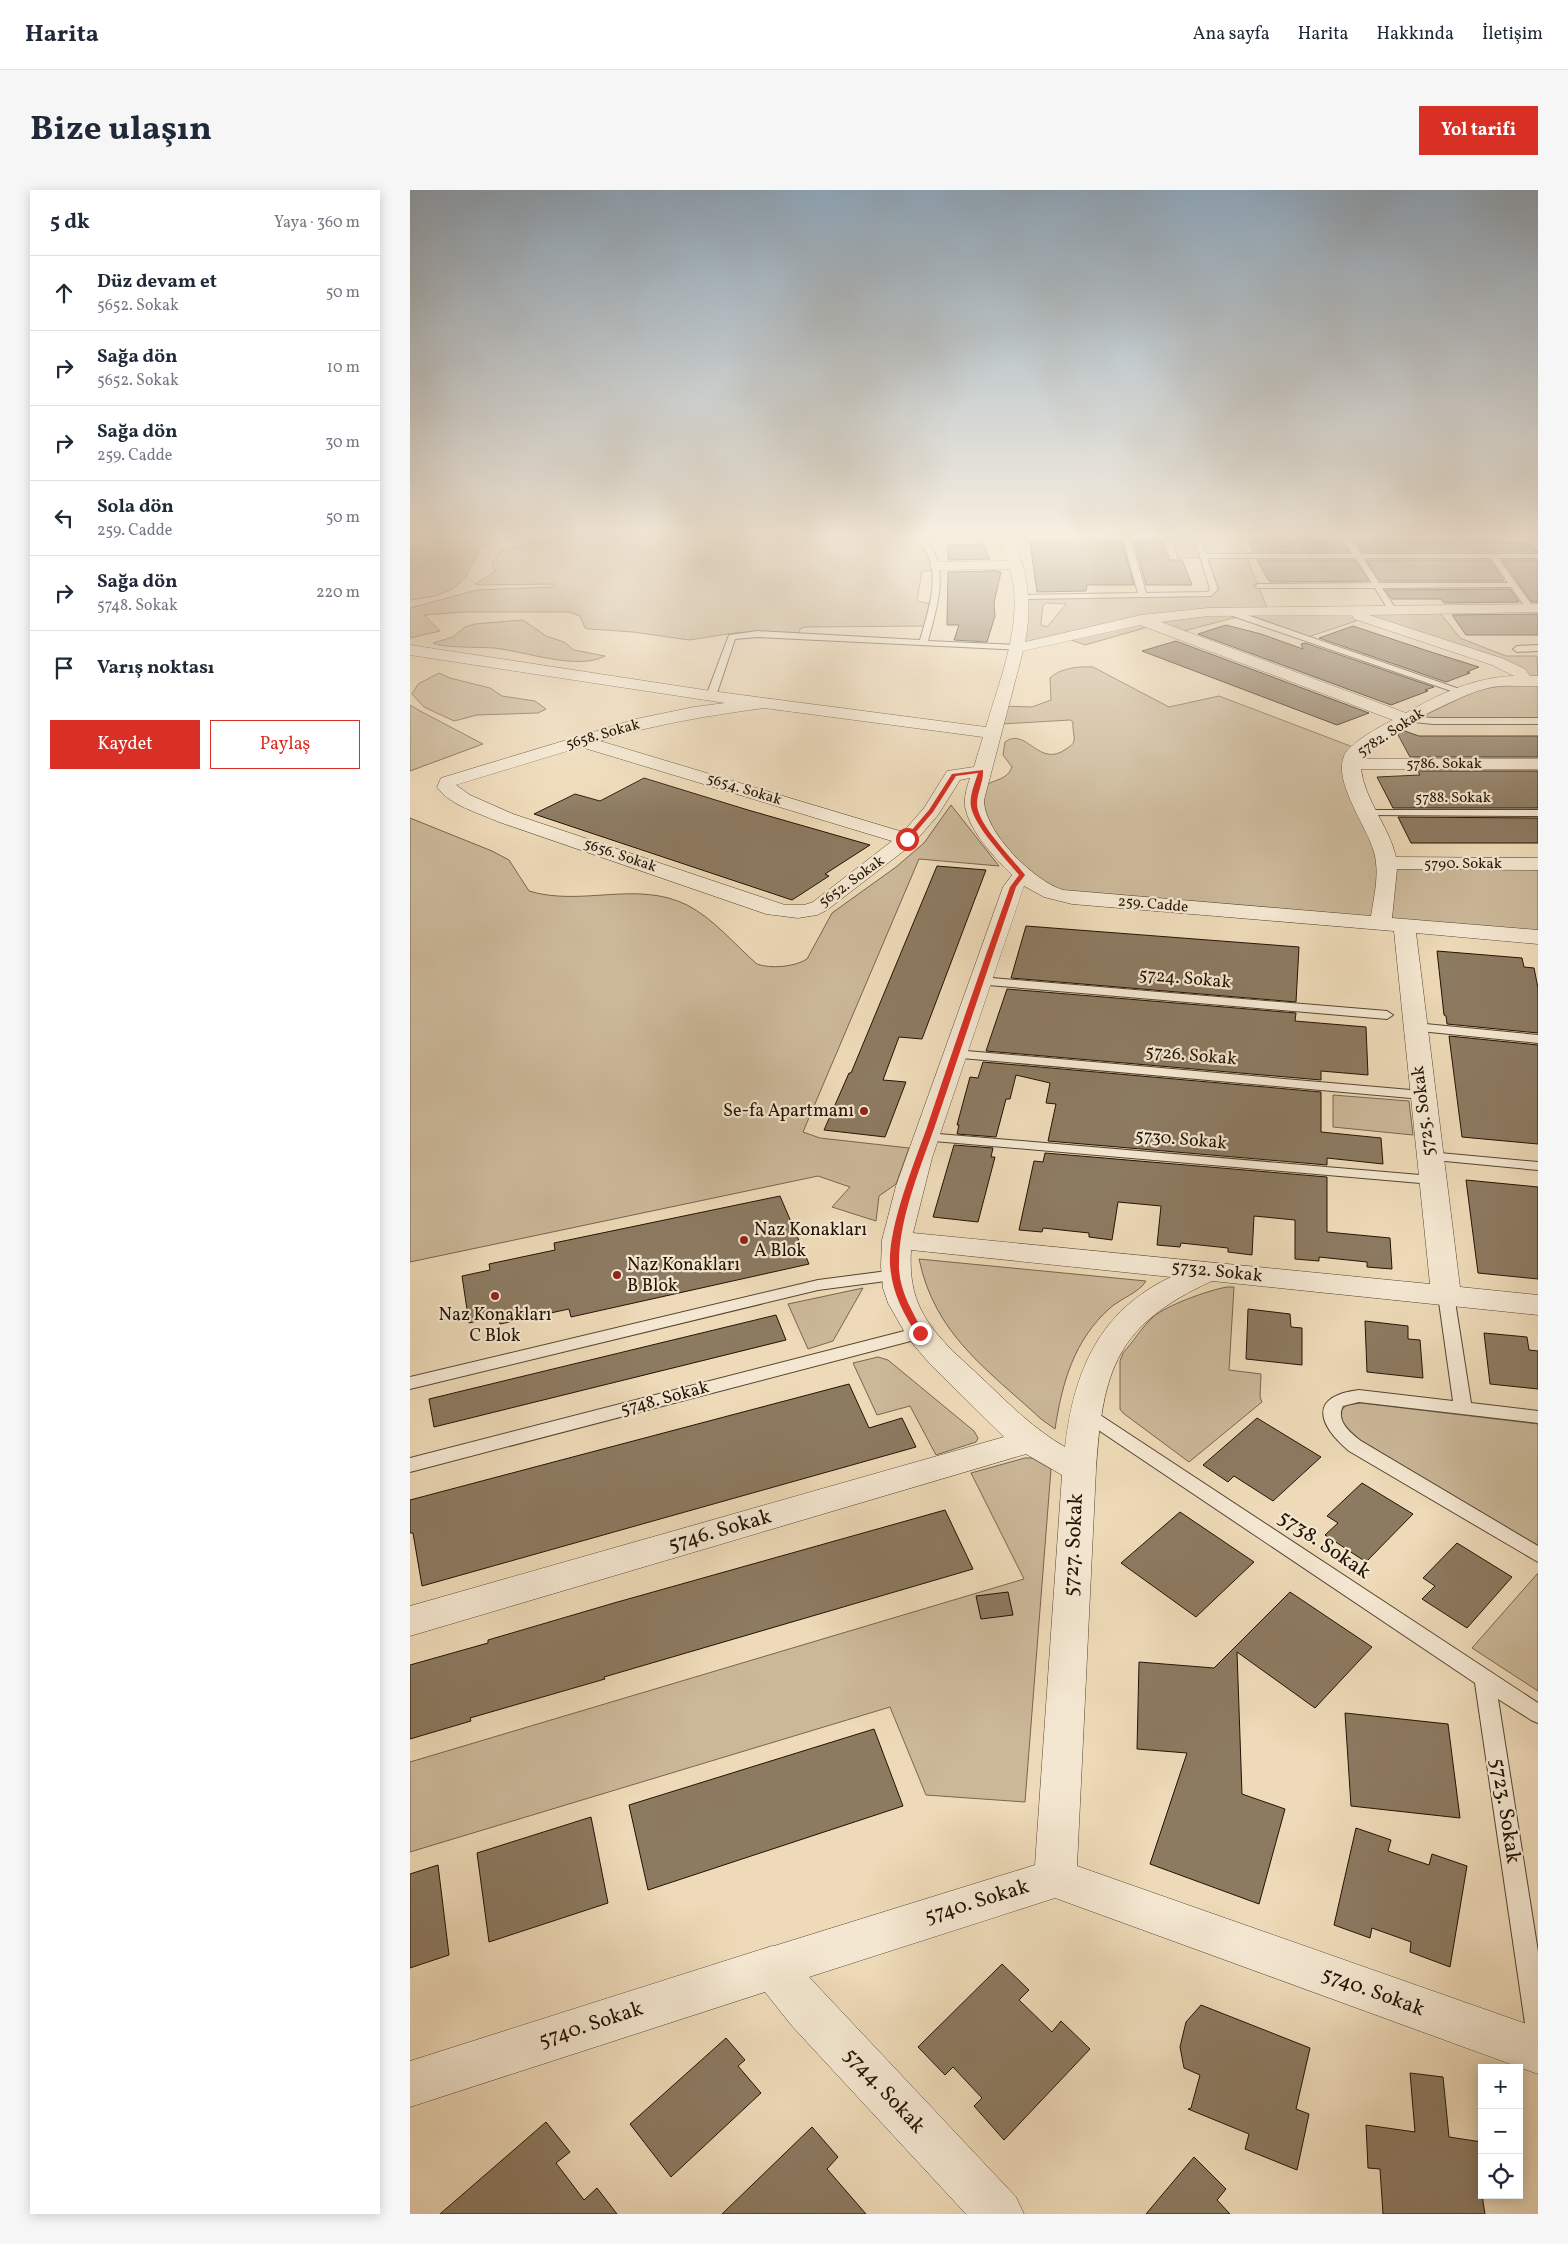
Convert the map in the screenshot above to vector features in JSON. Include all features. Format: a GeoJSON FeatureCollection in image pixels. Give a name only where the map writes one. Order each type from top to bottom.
{"type":"FeatureCollection","features":[{"type":"Feature","properties":{"kind":"street","name":"259. Cadde"},"geometry":{"type":"LineString","coordinates":[[1020,626],[1018,648],[981,771],[974,797],[974,807],[978,818],[999,848],[1022,875],[1045,890],[1066,897],[1538,938]]}},
{"type":"Feature","properties":{"kind":"street"},"geometry":{"type":"LineString","coordinates":[[1018,648],[1113,626]]}},
{"type":"Feature","properties":{"kind":"street"},"geometry":{"type":"LineString","coordinates":[[1158,626],[1407,719]]}},
{"type":"Feature","properties":{"kind":"street"},"geometry":{"type":"LineString","coordinates":[[1391,626],[1498,662],[1519,672],[1532,682]]}},
{"type":"Feature","properties":{"kind":"street"},"geometry":{"type":"LineString","coordinates":[[410,650],[710,696],[993,733]]}},
{"type":"Feature","properties":{"kind":"street","name":"5782. Sokak"},"geometry":{"type":"LineString","coordinates":[[1392,925],[1387,863],[1382,844],[1355,783],[1351,764],[1354,756],[1358,751],[1407,719],[1463,692],[1486,684],[1532,682]]}},
{"type":"Feature","properties":{"kind":"street","name":"5658. Sokak"},"geometry":{"type":"LineString","coordinates":[[446,784],[455,779],[580,741],[684,714],[764,703]]}},
{"type":"Feature","properties":{"kind":"street","name":"5654. Sokak"},"geometry":{"type":"LineString","coordinates":[[580,741],[907,839]]}},
{"type":"Feature","properties":{"kind":"street","name":"5786. Sokak"},"geometry":{"type":"LineString","coordinates":[[1351,764],[1538,764]]}},
{"type":"Feature","properties":{"kind":"street","name":"5652. Sokak"},"geometry":{"type":"LineString","coordinates":[[802,911],[820,906],[907,839],[931,811],[954,775],[981,771]]}},
{"type":"Feature","properties":{"kind":"street","name":"5656. Sokak"},"geometry":{"type":"LineString","coordinates":[[446,784],[447,789],[463,800],[506,818],[774,909],[802,911]]}},
{"type":"Feature","properties":{"kind":"street","name":"5790. Sokak"},"geometry":{"type":"LineString","coordinates":[[1387,863],[1538,864]]}},
{"type":"Feature","properties":{"kind":"street"},"geometry":{"type":"LineString","coordinates":[[1022,875],[1013,887],[911,1185],[896,1240],[895,1275],[903,1304],[920,1333],[938,1354],[1002,1417],[1031,1441],[1079,1469]]}},
{"type":"Feature","properties":{"kind":"street","name":"5725. Sokak"},"geometry":{"type":"LineString","coordinates":[[1392,925],[1415,1027],[1446,1295]]}},
{"type":"Feature","properties":{"kind":"street","name":"5732. Sokak"},"geometry":{"type":"LineString","coordinates":[[896,1240],[1538,1304]]}},
{"type":"Feature","properties":{"kind":"street","name":"5727. Sokak"},"geometry":{"type":"LineString","coordinates":[[1054,1878],[1079,1469],[1085,1414],[1099,1361],[1124,1326],[1146,1304],[1172,1288],[1210,1271]]}},
{"type":"Feature","properties":{"kind":"street","name":"5746. Sokak"},"geometry":{"type":"LineString","coordinates":[[410,1621],[1031,1441]]}},
{"type":"Feature","properties":{"kind":"street","name":"5740. Sokak"},"geometry":{"type":"LineString","coordinates":[[410,2084],[1054,1878],[1538,2051]]}},
{"type":"Feature","properties":{"kind":"street","name":"5744. Sokak"},"geometry":{"type":"LineString","coordinates":[[772,1967],[808,2010],[999,2214]]}},
{"type":"Feature","properties":{"kind":"lane"},"geometry":{"type":"LineString","coordinates":[[923,643],[928,626]]}},
{"type":"Feature","properties":{"kind":"lane"},"geometry":{"type":"LineString","coordinates":[[1272,626],[1463,692]]}},
{"type":"Feature","properties":{"kind":"lane"},"geometry":{"type":"LineString","coordinates":[[710,696],[732,637],[757,634],[1018,648]]}},
{"type":"Feature","properties":{"kind":"lane"},"geometry":{"type":"LineString","coordinates":[[1517,648],[1538,648]]}},
{"type":"Feature","properties":{"kind":"lane"},"geometry":{"type":"LineString","coordinates":[[1407,719],[1433,721],[1538,721]]}},
{"type":"Feature","properties":{"kind":"lane","name":"5788. Sokak"},"geometry":{"type":"LineString","coordinates":[[1368,813],[1538,813]]}},
{"type":"Feature","properties":{"kind":"lane","name":"5724. Sokak"},"geometry":{"type":"LineString","coordinates":[[980,981],[1387,1015]]}},
{"type":"Feature","properties":{"kind":"lane"},"geometry":{"type":"LineString","coordinates":[[1415,1027],[1538,1039]]}},
{"type":"Feature","properties":{"kind":"lane","name":"5726. Sokak"},"geometry":{"type":"LineString","coordinates":[[955,1054],[1422,1095]]}},
{"type":"Feature","properties":{"kind":"lane","name":"5730. Sokak"},"geometry":{"type":"LineString","coordinates":[[927,1136],[1431,1168],[1538,1166]]}},
{"type":"Feature","properties":{"kind":"lane"},"geometry":{"type":"LineString","coordinates":[[410,1382],[818,1285],[895,1275]]}},
{"type":"Feature","properties":{"kind":"lane"},"geometry":{"type":"LineString","coordinates":[[1446,1295],[1463,1408]]}},
{"type":"Feature","properties":{"kind":"lane","name":"5748. Sokak"},"geometry":{"type":"LineString","coordinates":[[410,1466],[920,1333]]}},
{"type":"Feature","properties":{"kind":"lane"},"geometry":{"type":"LineString","coordinates":[[1538,1417],[1359,1396],[1341,1398],[1334,1403],[1331,1410],[1331,1418],[1337,1430],[1356,1446],[1538,1555]]}},
{"type":"Feature","properties":{"kind":"lane","name":"5738. Sokak"},"geometry":{"type":"LineString","coordinates":[[1085,1414],[1485,1681],[1538,1714]]}},
{"type":"Feature","properties":{"kind":"lane","name":"5723. Sokak"},"geometry":{"type":"LineString","coordinates":[[1485,1681],[1538,2030]]}},
{"type":"Feature","properties":{"kind":"shaded area"},"geometry":{"type":"Polygon","coordinates":[[[410,626],[435,626],[440,631],[410,638],[410,626]]]}},
{"type":"Feature","properties":{"kind":"shaded area"},"geometry":{"type":"Polygon","coordinates":[[[532,626],[546,636],[564,642],[574,650],[605,656],[580,662],[566,661],[494,648],[453,647],[433,643],[453,637],[465,627],[532,626]]]}},
{"type":"Feature","properties":{"kind":"shaded area"},"geometry":{"type":"Polygon","coordinates":[[[584,626],[872,626],[805,627],[800,629],[799,636],[744,636],[741,632],[689,640],[633,632],[584,626]]]}},
{"type":"Feature","properties":{"kind":"shaded area"},"geometry":{"type":"Polygon","coordinates":[[[1020,626],[1150,626],[1085,645],[1063,637],[1018,648],[1020,626]]]}},
{"type":"Feature","properties":{"kind":"shaded area"},"geometry":{"type":"Polygon","coordinates":[[[1159,626],[1201,626],[1176,633],[1159,626]]]}},
{"type":"Feature","properties":{"kind":"shaded area"},"geometry":{"type":"Polygon","coordinates":[[[1271,626],[1340,626],[1305,638],[1271,626]]]}},
{"type":"Feature","properties":{"kind":"shaded area"},"geometry":{"type":"Polygon","coordinates":[[[1389,626],[1451,626],[1460,638],[1506,656],[1537,656],[1538,681],[1519,672],[1389,626]]]}},
{"type":"Feature","properties":{"kind":"shaded area"},"geometry":{"type":"Polygon","coordinates":[[[1093,667],[1169,707],[1219,696],[1353,747],[1353,756],[1387,863],[1538,864],[1538,937],[1066,897],[1011,863],[974,797],[986,785],[1004,777],[1010,771],[1012,767],[1003,755],[1005,742],[1020,739],[1040,751],[1056,754],[1072,745],[1074,741],[1073,722],[1070,720],[1002,724],[1001,706],[1032,707],[1051,700],[1050,678],[1070,668],[1093,667]]]}},
{"type":"Feature","properties":{"kind":"shaded area"},"geometry":{"type":"Polygon","coordinates":[[[439,673],[450,678],[490,688],[502,696],[535,701],[546,709],[538,713],[477,715],[454,721],[424,707],[412,694],[418,684],[439,673]]]}},
{"type":"Feature","properties":{"kind":"shaded area"},"geometry":{"type":"Polygon","coordinates":[[[1538,684],[1538,719],[1419,718],[1477,690],[1506,685],[1538,684]]]}},
{"type":"Feature","properties":{"kind":"shaded area"},"geometry":{"type":"Polygon","coordinates":[[[410,705],[420,711],[483,744],[410,771],[410,705]]]}},
{"type":"Feature","properties":{"kind":"shaded area"},"geometry":{"type":"Polygon","coordinates":[[[951,805],[999,866],[919,859],[803,1132],[820,1138],[909,1148],[896,1184],[879,1196],[876,1221],[832,1207],[850,1187],[818,1176],[410,1262],[410,818],[492,851],[509,860],[529,891],[569,896],[649,895],[668,898],[687,905],[715,924],[757,964],[775,967],[796,964],[807,959],[832,913],[896,867],[924,843],[951,805]]]}},
{"type":"Feature","properties":{"kind":"shaded area"},"geometry":{"type":"Polygon","coordinates":[[[1333,1095],[1409,1101],[1413,1135],[1333,1127],[1333,1095]]]}},
{"type":"Feature","properties":{"kind":"shaded area"},"geometry":{"type":"Polygon","coordinates":[[[919,1259],[1146,1281],[1139,1289],[1110,1308],[1087,1334],[1066,1379],[1055,1429],[1041,1419],[983,1366],[950,1330],[937,1309],[927,1286],[919,1259]]]}},
{"type":"Feature","properties":{"kind":"shaded area"},"geometry":{"type":"Polygon","coordinates":[[[1234,1287],[1229,1370],[1261,1374],[1260,1397],[1262,1402],[1189,1462],[1120,1409],[1120,1361],[1123,1353],[1141,1330],[1159,1312],[1210,1291],[1234,1287]]]}},
{"type":"Feature","properties":{"kind":"shaded area"},"geometry":{"type":"Polygon","coordinates":[[[863,1288],[833,1341],[808,1349],[788,1304],[863,1288]]]}},
{"type":"Feature","properties":{"kind":"shaded area"},"geometry":{"type":"Polygon","coordinates":[[[878,1357],[888,1360],[974,1431],[978,1438],[976,1442],[936,1455],[910,1406],[877,1415],[853,1363],[878,1357]]]}},
{"type":"Feature","properties":{"kind":"shaded area"},"geometry":{"type":"Polygon","coordinates":[[[1361,1403],[1538,1424],[1538,1546],[1352,1435],[1342,1421],[1341,1410],[1347,1405],[1361,1403]]]}},
{"type":"Feature","properties":{"kind":"shaded area"},"geometry":{"type":"Polygon","coordinates":[[[1025,1458],[1032,1458],[1051,1469],[1025,1802],[926,1795],[890,1707],[410,1852],[410,1762],[1024,1579],[971,1473],[1025,1458]]]}},
{"type":"Feature","properties":{"kind":"shaded area"},"geometry":{"type":"Polygon","coordinates":[[[1538,1573],[1538,1691],[1472,1648],[1538,1573]]]}},
{"type":"Feature","properties":{"kind":"building"},"geometry":{"type":"Polygon","coordinates":[[[959,626],[992,626],[987,642],[954,640],[959,626]]]}},
{"type":"Feature","properties":{"kind":"building"},"geometry":{"type":"Polygon","coordinates":[[[1221,626],[1232,626],[1261,634],[1303,649],[1301,644],[1305,643],[1434,687],[1391,705],[1198,634],[1221,626]]]}},
{"type":"Feature","properties":{"kind":"building"},"geometry":{"type":"Polygon","coordinates":[[[1354,626],[1479,667],[1467,672],[1470,673],[1446,682],[1319,638],[1354,626]]]}},
{"type":"Feature","properties":{"kind":"building"},"geometry":{"type":"Polygon","coordinates":[[[1460,626],[1538,626],[1538,635],[1466,635],[1460,626]]]}},
{"type":"Feature","properties":{"kind":"building"},"geometry":{"type":"Polygon","coordinates":[[[1176,641],[1369,713],[1337,725],[1142,651],[1176,641]]]}},
{"type":"Feature","properties":{"kind":"building"},"geometry":{"type":"Polygon","coordinates":[[[1402,730],[1419,736],[1538,736],[1538,757],[1410,757],[1397,733],[1402,730]]]}},
{"type":"Feature","properties":{"kind":"building"},"geometry":{"type":"Polygon","coordinates":[[[1418,771],[1538,771],[1538,808],[1393,808],[1377,777],[1420,775],[1418,771]]]}},
{"type":"Feature","properties":{"kind":"building"},"geometry":{"type":"Polygon","coordinates":[[[644,778],[870,845],[825,874],[829,876],[792,900],[534,814],[575,794],[600,801],[644,778]]]}},
{"type":"Feature","properties":{"kind":"building"},"geometry":{"type":"Polygon","coordinates":[[[1398,817],[1538,818],[1538,843],[1411,843],[1398,817]]]}},
{"type":"Feature","properties":{"kind":"building"},"geometry":{"type":"Polygon","coordinates":[[[937,866],[986,870],[922,1039],[899,1037],[883,1080],[906,1082],[885,1137],[824,1130],[849,1073],[851,1073],[937,866]]]}},
{"type":"Feature","properties":{"kind":"building"},"geometry":{"type":"Polygon","coordinates":[[[1026,926],[1299,947],[1296,1002],[1011,978],[1026,926]]]}},
{"type":"Feature","properties":{"kind":"building"},"geometry":{"type":"Polygon","coordinates":[[[1437,951],[1522,958],[1524,967],[1534,968],[1538,988],[1538,1033],[1447,1024],[1446,1016],[1444,1015],[1437,951]]]}},
{"type":"Feature","properties":{"kind":"building"},"geometry":{"type":"Polygon","coordinates":[[[1007,989],[1296,1013],[1295,1021],[1366,1027],[1368,1075],[1321,1071],[1321,1080],[986,1051],[1007,989]]]}},
{"type":"Feature","properties":{"kind":"building"},"geometry":{"type":"Polygon","coordinates":[[[1449,1036],[1538,1045],[1538,1144],[1462,1137],[1449,1036]]]}},
{"type":"Feature","properties":{"kind":"building"},"geometry":{"type":"Polygon","coordinates":[[[983,1062],[1321,1092],[1321,1132],[1381,1138],[1383,1164],[1327,1158],[1327,1165],[1048,1141],[1056,1104],[1046,1103],[1050,1083],[1016,1075],[1010,1099],[1006,1099],[996,1137],[957,1134],[959,1125],[957,1125],[970,1077],[978,1078],[983,1062]]]}},
{"type":"Feature","properties":{"kind":"building"},"geometry":{"type":"Polygon","coordinates":[[[954,1145],[993,1148],[991,1157],[995,1157],[978,1222],[933,1217],[954,1145]]]}},
{"type":"Feature","properties":{"kind":"building"},"geometry":{"type":"Polygon","coordinates":[[[1045,1153],[1327,1177],[1327,1232],[1390,1238],[1392,1269],[1367,1267],[1367,1262],[1319,1257],[1319,1261],[1295,1259],[1295,1220],[1254,1216],[1252,1255],[1228,1252],[1228,1248],[1181,1243],[1180,1247],[1157,1245],[1161,1206],[1118,1202],[1112,1240],[1089,1237],[1089,1233],[1043,1228],[1042,1232],[1019,1230],[1034,1161],[1043,1162],[1045,1153]]]}},
{"type":"Feature","properties":{"kind":"building"},"geometry":{"type":"Polygon","coordinates":[[[1466,1180],[1538,1187],[1538,1279],[1478,1273],[1466,1180]]]}},
{"type":"Feature","properties":{"kind":"building"},"geometry":{"type":"Polygon","coordinates":[[[780,1196],[809,1264],[571,1317],[569,1309],[500,1324],[498,1316],[469,1323],[462,1276],[490,1270],[489,1264],[555,1250],[554,1243],[780,1196]]]}},
{"type":"Feature","properties":{"kind":"building"},"geometry":{"type":"Polygon","coordinates":[[[1248,1309],[1290,1314],[1291,1327],[1302,1328],[1302,1365],[1246,1359],[1248,1309]]]}},
{"type":"Feature","properties":{"kind":"building"},"geometry":{"type":"Polygon","coordinates":[[[776,1315],[786,1340],[434,1427],[429,1399],[776,1315]]]}},
{"type":"Feature","properties":{"kind":"building"},"geometry":{"type":"Polygon","coordinates":[[[1365,1321],[1408,1326],[1408,1339],[1420,1340],[1423,1378],[1367,1372],[1365,1321]]]}},
{"type":"Feature","properties":{"kind":"building"},"geometry":{"type":"Polygon","coordinates":[[[1484,1333],[1527,1337],[1529,1350],[1538,1351],[1538,1389],[1490,1384],[1484,1333]]]}},
{"type":"Feature","properties":{"kind":"building"},"geometry":{"type":"Polygon","coordinates":[[[849,1384],[869,1428],[902,1418],[916,1447],[422,1586],[413,1533],[410,1533],[410,1500],[849,1384]]]}},
{"type":"Feature","properties":{"kind":"building"},"geometry":{"type":"Polygon","coordinates":[[[1257,1418],[1321,1457],[1273,1501],[1234,1476],[1228,1482],[1203,1465],[1257,1418]]]}},
{"type":"Feature","properties":{"kind":"building"},"geometry":{"type":"Polygon","coordinates":[[[1362,1483],[1413,1514],[1366,1562],[1325,1535],[1338,1523],[1327,1516],[1362,1483]]]}},
{"type":"Feature","properties":{"kind":"building"},"geometry":{"type":"Polygon","coordinates":[[[945,1510],[973,1569],[604,1677],[605,1679],[470,1718],[471,1721],[410,1739],[410,1665],[488,1643],[488,1640],[614,1603],[945,1510]]]}},
{"type":"Feature","properties":{"kind":"building"},"geometry":{"type":"Polygon","coordinates":[[[1180,1512],[1254,1562],[1196,1617],[1121,1563],[1180,1512]]]}},
{"type":"Feature","properties":{"kind":"building"},"geometry":{"type":"Polygon","coordinates":[[[1457,1543],[1512,1577],[1467,1628],[1422,1599],[1435,1586],[1423,1578],[1457,1543]]]}},
{"type":"Feature","properties":{"kind":"building"},"geometry":{"type":"Polygon","coordinates":[[[1008,1592],[1013,1615],[981,1619],[976,1596],[1008,1592]]]}},
{"type":"Feature","properties":{"kind":"building"},"geometry":{"type":"Polygon","coordinates":[[[1290,1592],[1372,1647],[1315,1708],[1237,1652],[1242,1794],[1285,1809],[1259,1904],[1150,1864],[1187,1753],[1137,1749],[1139,1662],[1214,1668],[1290,1592]]]}},
{"type":"Feature","properties":{"kind":"building"},"geometry":{"type":"Polygon","coordinates":[[[1345,1713],[1448,1724],[1460,1818],[1351,1806],[1345,1713]]]}},
{"type":"Feature","properties":{"kind":"building"},"geometry":{"type":"Polygon","coordinates":[[[874,1729],[903,1806],[648,1890],[629,1805],[874,1729]]]}},
{"type":"Feature","properties":{"kind":"building"},"geometry":{"type":"Polygon","coordinates":[[[591,1817],[608,1903],[489,1942],[477,1853],[591,1817]]]}},
{"type":"Feature","properties":{"kind":"building"},"geometry":{"type":"Polygon","coordinates":[[[1356,1828],[1391,1840],[1388,1851],[1429,1865],[1432,1854],[1467,1866],[1450,1967],[1410,1952],[1411,1942],[1372,1928],[1370,1938],[1334,1925],[1356,1828]]]}},
{"type":"Feature","properties":{"kind":"building"},"geometry":{"type":"Polygon","coordinates":[[[438,1865],[449,1955],[410,1968],[410,1874],[438,1865]]]}},
{"type":"Feature","properties":{"kind":"building"},"geometry":{"type":"Polygon","coordinates":[[[1002,1964],[1029,1990],[1019,2000],[1052,2032],[1061,2021],[1090,2049],[1004,2140],[974,2106],[982,2098],[953,2067],[945,2075],[918,2047],[1002,1964]]]}},
{"type":"Feature","properties":{"kind":"building"},"geometry":{"type":"Polygon","coordinates":[[[1201,2005],[1310,2048],[1296,2109],[1309,2114],[1297,2170],[1245,2149],[1249,2134],[1188,2109],[1191,2108],[1200,2075],[1184,2068],[1180,2047],[1186,2022],[1201,2005]]]}},
{"type":"Feature","properties":{"kind":"building"},"geometry":{"type":"Polygon","coordinates":[[[726,2038],[745,2060],[738,2066],[761,2093],[671,2177],[630,2124],[726,2038]]]}},
{"type":"Feature","properties":{"kind":"building"},"geometry":{"type":"Polygon","coordinates":[[[1410,2073],[1443,2077],[1449,2137],[1478,2141],[1478,2199],[1483,2199],[1485,2214],[1383,2214],[1380,2169],[1368,2168],[1366,2125],[1415,2132],[1410,2073]]]}},
{"type":"Feature","properties":{"kind":"building"},"geometry":{"type":"Polygon","coordinates":[[[546,2122],[570,2152],[556,2163],[584,2200],[597,2188],[617,2214],[440,2214],[546,2122]]]}},
{"type":"Feature","properties":{"kind":"building"},"geometry":{"type":"Polygon","coordinates":[[[812,2127],[838,2157],[827,2169],[866,2214],[722,2214],[812,2127]]]}},
{"type":"Feature","properties":{"kind":"building"},"geometry":{"type":"Polygon","coordinates":[[[1194,2157],[1226,2189],[1217,2200],[1230,2214],[1146,2214],[1194,2157]]]}},
{"type":"Feature","properties":{"kind":"place","name":"Se-fa Apartmanı"},"geometry":{"type":"Point","coordinates":[864,1111]}},
{"type":"Feature","properties":{"kind":"place","name":"Naz Konakları A Blok"},"geometry":{"type":"Point","coordinates":[744,1240]}},
{"type":"Feature","properties":{"kind":"place","name":"Naz Konakları B Blok"},"geometry":{"type":"Point","coordinates":[617,1275]}},
{"type":"Feature","properties":{"kind":"place","name":"Naz Konakları C Blok"},"geometry":{"type":"Point","coordinates":[495,1296]}},
{"type":"Feature","properties":{"kind":"route"},"geometry":{"type":"LineString","coordinates":[[907,839],[931,811],[954,775],[962,772],[981,771],[974,797],[974,807],[978,818],[999,848],[1022,875],[1013,887],[980,981],[911,1185],[896,1240],[894,1264],[898,1289],[903,1304],[920,1333]]}}]}
